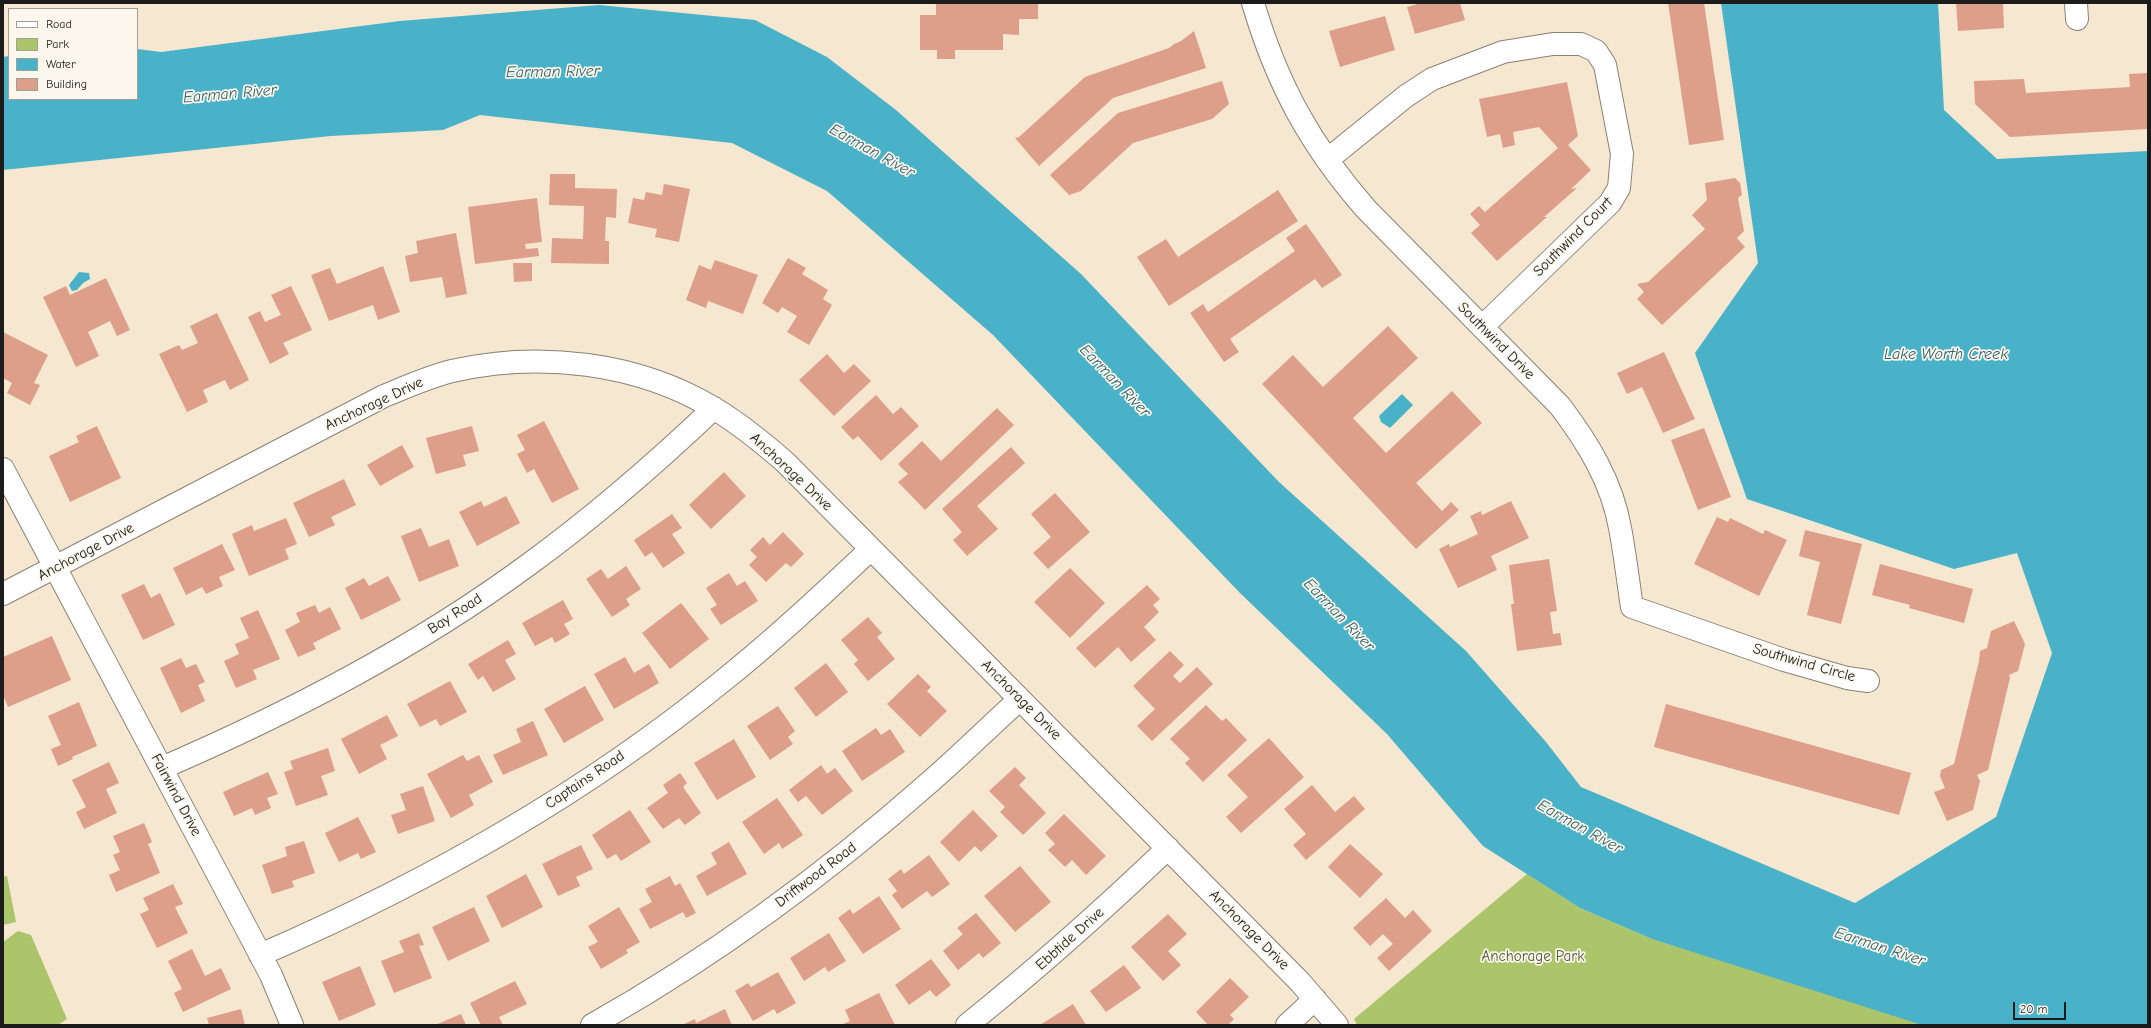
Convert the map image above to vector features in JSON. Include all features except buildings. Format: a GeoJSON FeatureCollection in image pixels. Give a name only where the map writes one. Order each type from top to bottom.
{"type":"FeatureCollection","features":[{"type":"Feature","properties":{"kind":"street","name":"Southwind Drive"},"geometry":{"type":"LineString","coordinates":[[1252,3],[1264,41],[1283,88],[1308,132],[1327,160],[1366,209],[1560,406],[1583,436],[1595,458],[1610,492],[1620,527],[1632,607],[1740,644]]}},
{"type":"Feature","properties":{"kind":"street","name":"Southwind Court"},"geometry":{"type":"LineString","coordinates":[[1327,160],[1406,96],[1432,79],[1504,52],[1553,44],[1581,44],[1596,51],[1605,65],[1622,154],[1619,188],[1610,203],[1482,327]]}},
{"type":"Feature","properties":{"kind":"street","name":"Anchorage Drive"},"geometry":{"type":"LineString","coordinates":[[3,594],[57,568],[384,396],[424,380],[451,372],[508,362],[537,361],[580,364],[623,372],[664,385],[714,408],[752,433],[785,462],[1168,848],[1315,999],[1337,1025]]}},
{"type":"Feature","properties":{"kind":"street","name":"Bay Road"},"geometry":{"type":"LineString","coordinates":[[162,768],[239,734],[314,698],[387,657],[459,613],[528,565],[594,514],[658,460],[714,408]]}},
{"type":"Feature","properties":{"kind":"street","name":"Fairwind Drive"},"geometry":{"type":"LineString","coordinates":[[3,469],[57,568],[271,975],[292,1025]]}},
{"type":"Feature","properties":{"kind":"street","name":"Captains Road"},"geometry":{"type":"LineString","coordinates":[[260,955],[342,919],[421,879],[499,836],[574,789],[648,738],[718,685],[787,628],[872,549]]}},
{"type":"Feature","properties":{"kind":"street","name":"Southwind Circle"},"geometry":{"type":"LineString","coordinates":[[1740,644],[1805,666],[1847,678],[1868,681]]}},
{"type":"Feature","properties":{"kind":"street","name":"Driftwood Road"},"geometry":{"type":"LineString","coordinates":[[592,1025],[709,952],[786,898],[860,841],[932,781],[1020,698]]}},
{"type":"Feature","properties":{"kind":"street","name":"Ebbtide Drive"},"geometry":{"type":"LineString","coordinates":[[967,1025],[1039,967],[1168,848]]}},
{"type":"Feature","properties":{"kind":"street"},"geometry":{"type":"LineString","coordinates":[[1287,1025],[1315,999]]}},
{"type":"Feature","properties":{"kind":"green space","name":"Anchorage Park"},"geometry":{"type":"Polygon","coordinates":[[[1527,874],[1580,908],[1652,939],[1932,1025],[1357,1025],[1354,1019],[1527,874]]]}},
{"type":"Feature","properties":{"kind":"green space"},"geometry":{"type":"Polygon","coordinates":[[[7,876],[16,922],[3,925],[3,877],[7,876]]]}},
{"type":"Feature","properties":{"kind":"green space"},"geometry":{"type":"Polygon","coordinates":[[[18,931],[31,935],[67,1019],[58,1025],[3,1025],[3,942],[18,931]]]}},
{"type":"Feature","properties":{"kind":"water","name":"Lake Worth Creek"},"geometry":{"type":"Polygon","coordinates":[[[1721,3],[1938,3],[1944,110],[1997,159],[2148,151],[2148,1025],[1922,1025],[1652,939],[1580,908],[1483,846],[1387,734],[1240,593],[993,335],[827,191],[732,143],[480,115],[443,130],[331,136],[3,170],[3,57],[8,56],[8,100],[138,100],[138,49],[161,52],[400,21],[599,5],[755,20],[827,57],[896,110],[1081,274],[1279,482],[1466,651],[1546,742],[1581,787],[1855,903],[1996,817],[2052,653],[2017,553],[1954,569],[1747,499],[1695,353],[1758,263],[1721,3]]]}},
{"type":"Feature","properties":{"kind":"water"},"geometry":{"type":"Polygon","coordinates":[[[79,272],[89,273],[90,279],[83,283],[77,290],[72,291],[69,285],[79,272]]]}},
{"type":"Feature","properties":{"kind":"water"},"geometry":{"type":"Polygon","coordinates":[[[1402,394],[1413,405],[1390,428],[1381,422],[1379,416],[1402,394]]]}},
{"type":"Feature","properties":{"kind":"water label","name":"Earman River"},"geometry":{"type":"Point","coordinates":[553,72]}},
{"type":"Feature","properties":{"kind":"water label","name":"Earman River"},"geometry":{"type":"Point","coordinates":[230,94]}},
{"type":"Feature","properties":{"kind":"water label","name":"Earman River"},"geometry":{"type":"Point","coordinates":[872,151]}},
{"type":"Feature","properties":{"kind":"water label","name":"Earman River"},"geometry":{"type":"Point","coordinates":[1115,381]}},
{"type":"Feature","properties":{"kind":"water label","name":"Earman River"},"geometry":{"type":"Point","coordinates":[1339,615]}},
{"type":"Feature","properties":{"kind":"water label","name":"Earman River"},"geometry":{"type":"Point","coordinates":[1580,827]}},
{"type":"Feature","properties":{"kind":"water label","name":"Earman River"},"geometry":{"type":"Point","coordinates":[1880,947]}}]}
